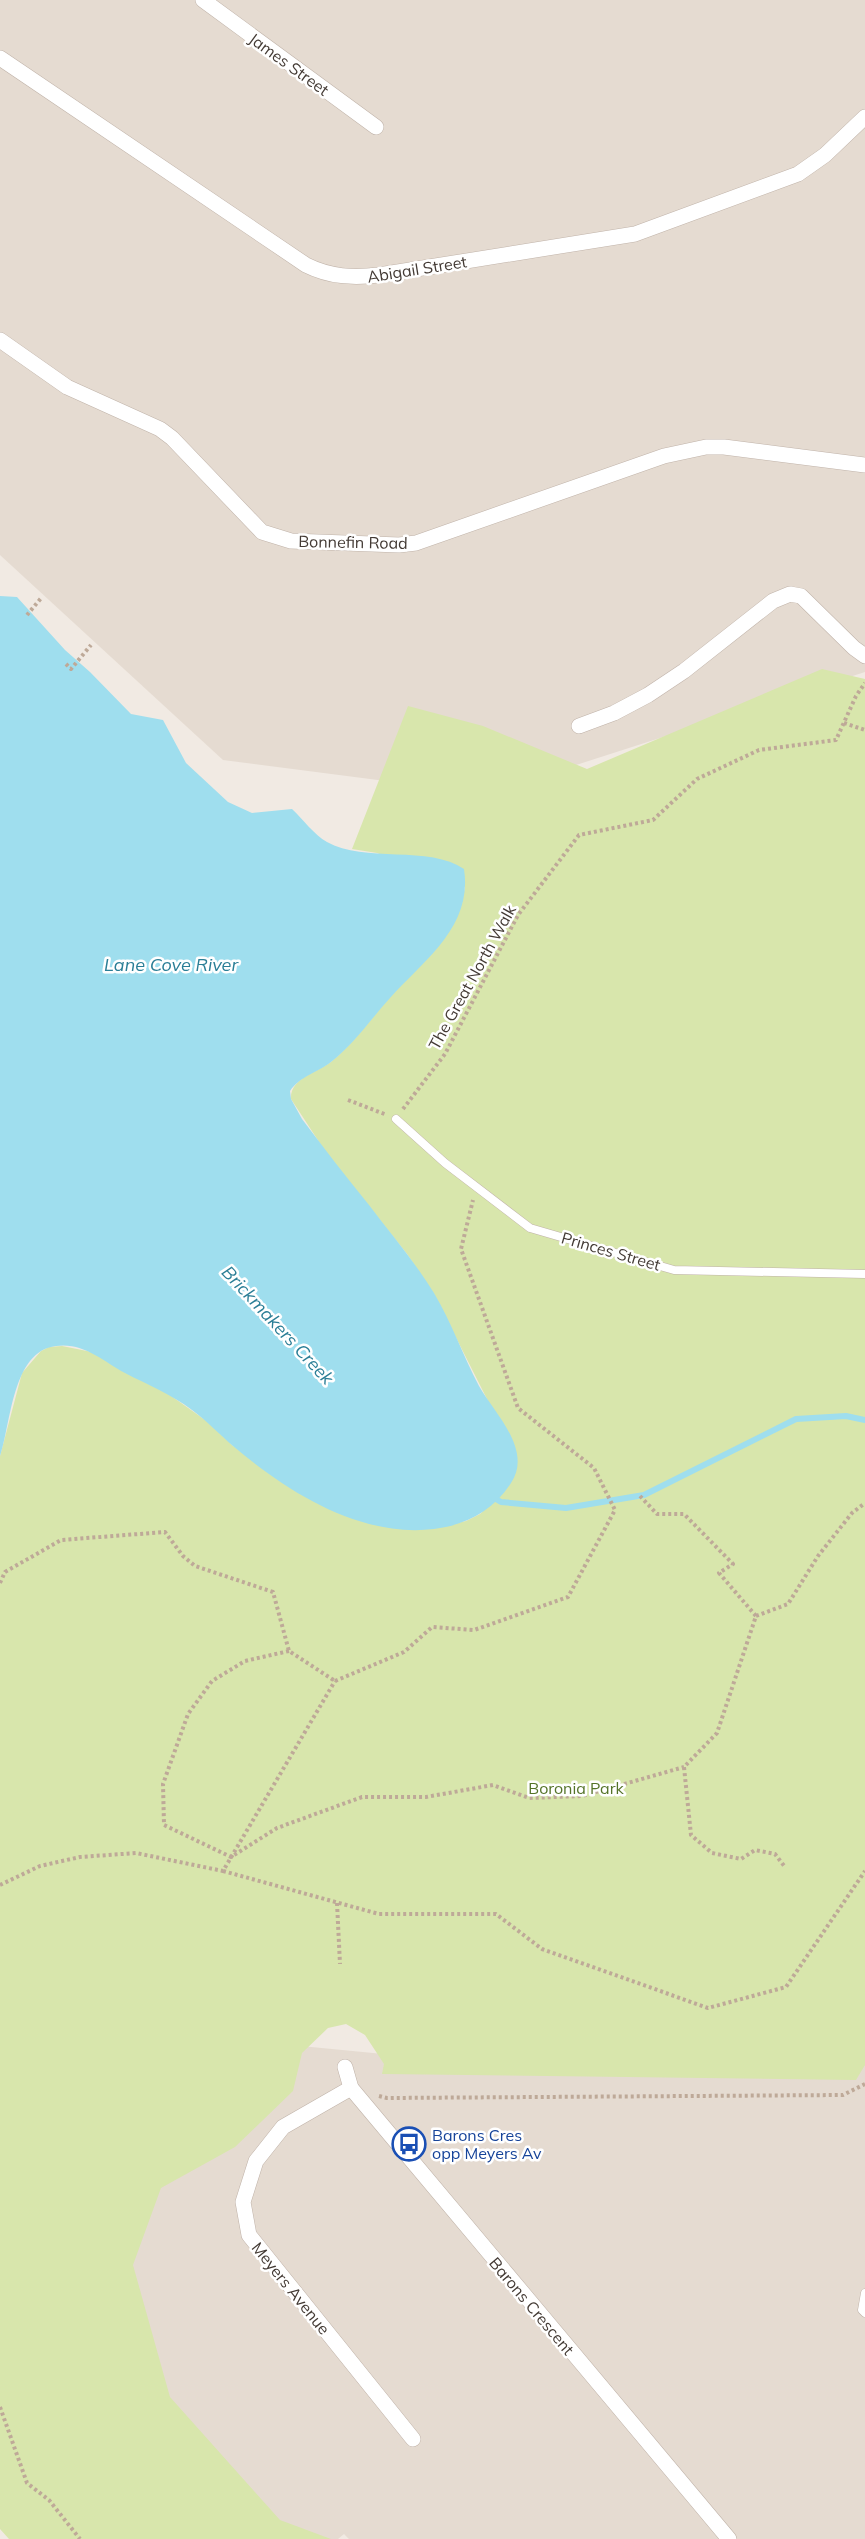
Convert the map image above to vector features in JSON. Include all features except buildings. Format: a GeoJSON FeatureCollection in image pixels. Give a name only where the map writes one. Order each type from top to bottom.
{"type":"FeatureCollection","features":[{"type":"Feature","properties":{"kind":"street","name":"James Street"},"geometry":{"type":"LineString","coordinates":[[203,0],[376,127]]}},
{"type":"Feature","properties":{"kind":"street","name":"Abigail Street"},"geometry":{"type":"LineString","coordinates":[[0,58],[306,265],[322,273],[341,276],[379,275],[635,234],[798,174],[825,155],[865,117]]}},
{"type":"Feature","properties":{"kind":"street","name":"Bonnefin Road"},"geometry":{"type":"LineString","coordinates":[[0,340],[67,387],[160,429],[172,438],[262,532],[291,541],[399,545],[416,543],[664,456],[706,447],[744,448],[865,465]]}},
{"type":"Feature","properties":{"kind":"street"},"geometry":{"type":"LineString","coordinates":[[579,726],[614,713],[648,695],[684,671],[773,601],[790,594],[801,596],[865,656]]}},
{"type":"Feature","properties":{"kind":"street","name":"Barons Crescent"},"geometry":{"type":"LineString","coordinates":[[345,2067],[351,2088],[729,2539]]}},
{"type":"Feature","properties":{"kind":"street","name":"Meyers Avenue"},"geometry":{"type":"LineString","coordinates":[[351,2088],[283,2127],[256,2161],[243,2202],[249,2235],[413,2439]]}},
{"type":"Feature","properties":{"kind":"lane","name":"Princes Street"},"geometry":{"type":"LineString","coordinates":[[396,1119],[476,1188],[530,1228],[674,1270],[865,1274]]}},
{"type":"Feature","properties":{"kind":"lane"},"geometry":{"type":"LineString","coordinates":[[865,2293],[862,2310],[865,2313]]}},
{"type":"Feature","properties":{"kind":"path"},"geometry":{"type":"LineString","coordinates":[[27,615],[42,597]]}},
{"type":"Feature","properties":{"kind":"path"},"geometry":{"type":"LineString","coordinates":[[66,664],[71,669],[91,645]]}},
{"type":"Feature","properties":{"kind":"path","name":"The Great North Walk"},"geometry":{"type":"LineString","coordinates":[[396,1119],[445,1054],[518,915],[579,835],[653,820],[698,779],[759,750],[836,740],[856,696],[865,683]]}},
{"type":"Feature","properties":{"kind":"path"},"geometry":{"type":"LineString","coordinates":[[844,723],[865,730]]}},
{"type":"Feature","properties":{"kind":"path"},"geometry":{"type":"LineString","coordinates":[[348,1100],[396,1119]]}},
{"type":"Feature","properties":{"kind":"path"},"geometry":{"type":"LineString","coordinates":[[223,1871],[335,1681],[404,1652],[432,1627],[474,1630],[568,1597],[615,1510],[594,1468],[518,1408],[461,1249],[476,1188]]}},
{"type":"Feature","properties":{"kind":"path"},"geometry":{"type":"LineString","coordinates":[[640,1496],[657,1514],[684,1514],[733,1564],[719,1573],[756,1616]]}},
{"type":"Feature","properties":{"kind":"path"},"geometry":{"type":"LineString","coordinates":[[756,1616],[788,1604],[818,1556],[852,1513],[865,1503]]}},
{"type":"Feature","properties":{"kind":"path"},"geometry":{"type":"LineString","coordinates":[[0,1583],[5,1572],[61,1540],[165,1532],[183,1556],[195,1566],[273,1592],[289,1651],[335,1681]]}},
{"type":"Feature","properties":{"kind":"path"},"geometry":{"type":"LineString","coordinates":[[231,1857],[277,1828],[362,1797],[426,1797],[493,1785],[530,1798],[582,1796],[684,1767],[717,1733],[756,1616]]}},
{"type":"Feature","properties":{"kind":"path"},"geometry":{"type":"LineString","coordinates":[[231,1857],[164,1825],[163,1784],[188,1714],[212,1681],[245,1661],[289,1651]]}},
{"type":"Feature","properties":{"kind":"path"},"geometry":{"type":"LineString","coordinates":[[684,1767],[691,1835],[712,1852],[741,1859],[755,1850],[775,1854],[785,1868]]}},
{"type":"Feature","properties":{"kind":"path"},"geometry":{"type":"LineString","coordinates":[[0,1885],[40,1866],[80,1857],[136,1853],[223,1871],[379,1914],[496,1914],[542,1949],[708,2008],[786,1987],[864,1875]]}},
{"type":"Feature","properties":{"kind":"path"},"geometry":{"type":"LineString","coordinates":[[337,1903],[340,1964]]}},
{"type":"Feature","properties":{"kind":"path"},"geometry":{"type":"LineString","coordinates":[[351,2088],[387,2098],[843,2095],[865,2084]]}},
{"type":"Feature","properties":{"kind":"path"},"geometry":{"type":"LineString","coordinates":[[0,2407],[27,2483],[49,2500],[80,2539]]}},
{"type":"Feature","properties":{"kind":"shaded area"},"geometry":{"type":"Polygon","coordinates":[[[0,0],[865,0],[865,672],[486,794],[223,760],[0,555],[0,0]]]}},
{"type":"Feature","properties":{"kind":"shaded area"},"geometry":{"type":"Polygon","coordinates":[[[260,2042],[414,2057],[865,2042],[865,2539],[349,2539],[344,2534],[338,2539],[240,2539],[63,2209],[260,2042]]]}},
{"type":"Feature","properties":{"kind":"green space","name":"Boronia Park"},"geometry":{"type":"Polygon","coordinates":[[[822,669],[865,679],[865,2065],[856,2080],[382,2074],[384,2064],[365,2035],[346,2024],[328,2028],[302,2053],[293,2091],[235,2147],[161,2188],[133,2265],[170,2397],[280,2520],[331,2539],[9,2539],[0,2529],[0,1456],[22,1373],[41,1351],[49,1347],[62,1346],[92,1352],[167,1393],[208,1422],[232,1445],[285,1483],[431,1529],[466,1521],[480,1514],[507,1488],[488,1401],[434,1294],[407,1254],[325,1151],[291,1099],[295,1085],[340,1054],[436,949],[454,923],[460,906],[465,887],[377,853],[352,849],[408,706],[483,726],[587,769],[822,669]]]}},
{"type":"Feature","properties":{"kind":"water","name":"Lane Cove River"},"geometry":{"type":"Polygon","coordinates":[[[0,596],[17,597],[65,650],[131,714],[163,720],[186,763],[228,802],[252,813],[292,809],[322,839],[342,848],[359,852],[433,858],[450,862],[464,869],[465,890],[461,908],[454,925],[443,941],[347,1047],[331,1062],[299,1082],[290,1091],[291,1099],[302,1119],[403,1248],[434,1293],[479,1386],[502,1420],[515,1445],[518,1458],[517,1471],[511,1483],[496,1501],[478,1515],[446,1527],[406,1530],[352,1519],[301,1495],[277,1480],[176,1399],[75,1347],[56,1346],[41,1351],[30,1361],[16,1391],[0,1456],[0,596]]]}},
{"type":"Feature","properties":{"kind":"waterway","name":"Brickmakers Creek"},"geometry":{"type":"LineString","coordinates":[[491,1496],[501,1502],[566,1508],[644,1495],[796,1419],[846,1416],[865,1420]]}},
{"type":"Feature","properties":{"kind":"place","name":"Barons Cres opp Meyers Av"},"geometry":{"type":"Point","coordinates":[409,2144]}}]}
